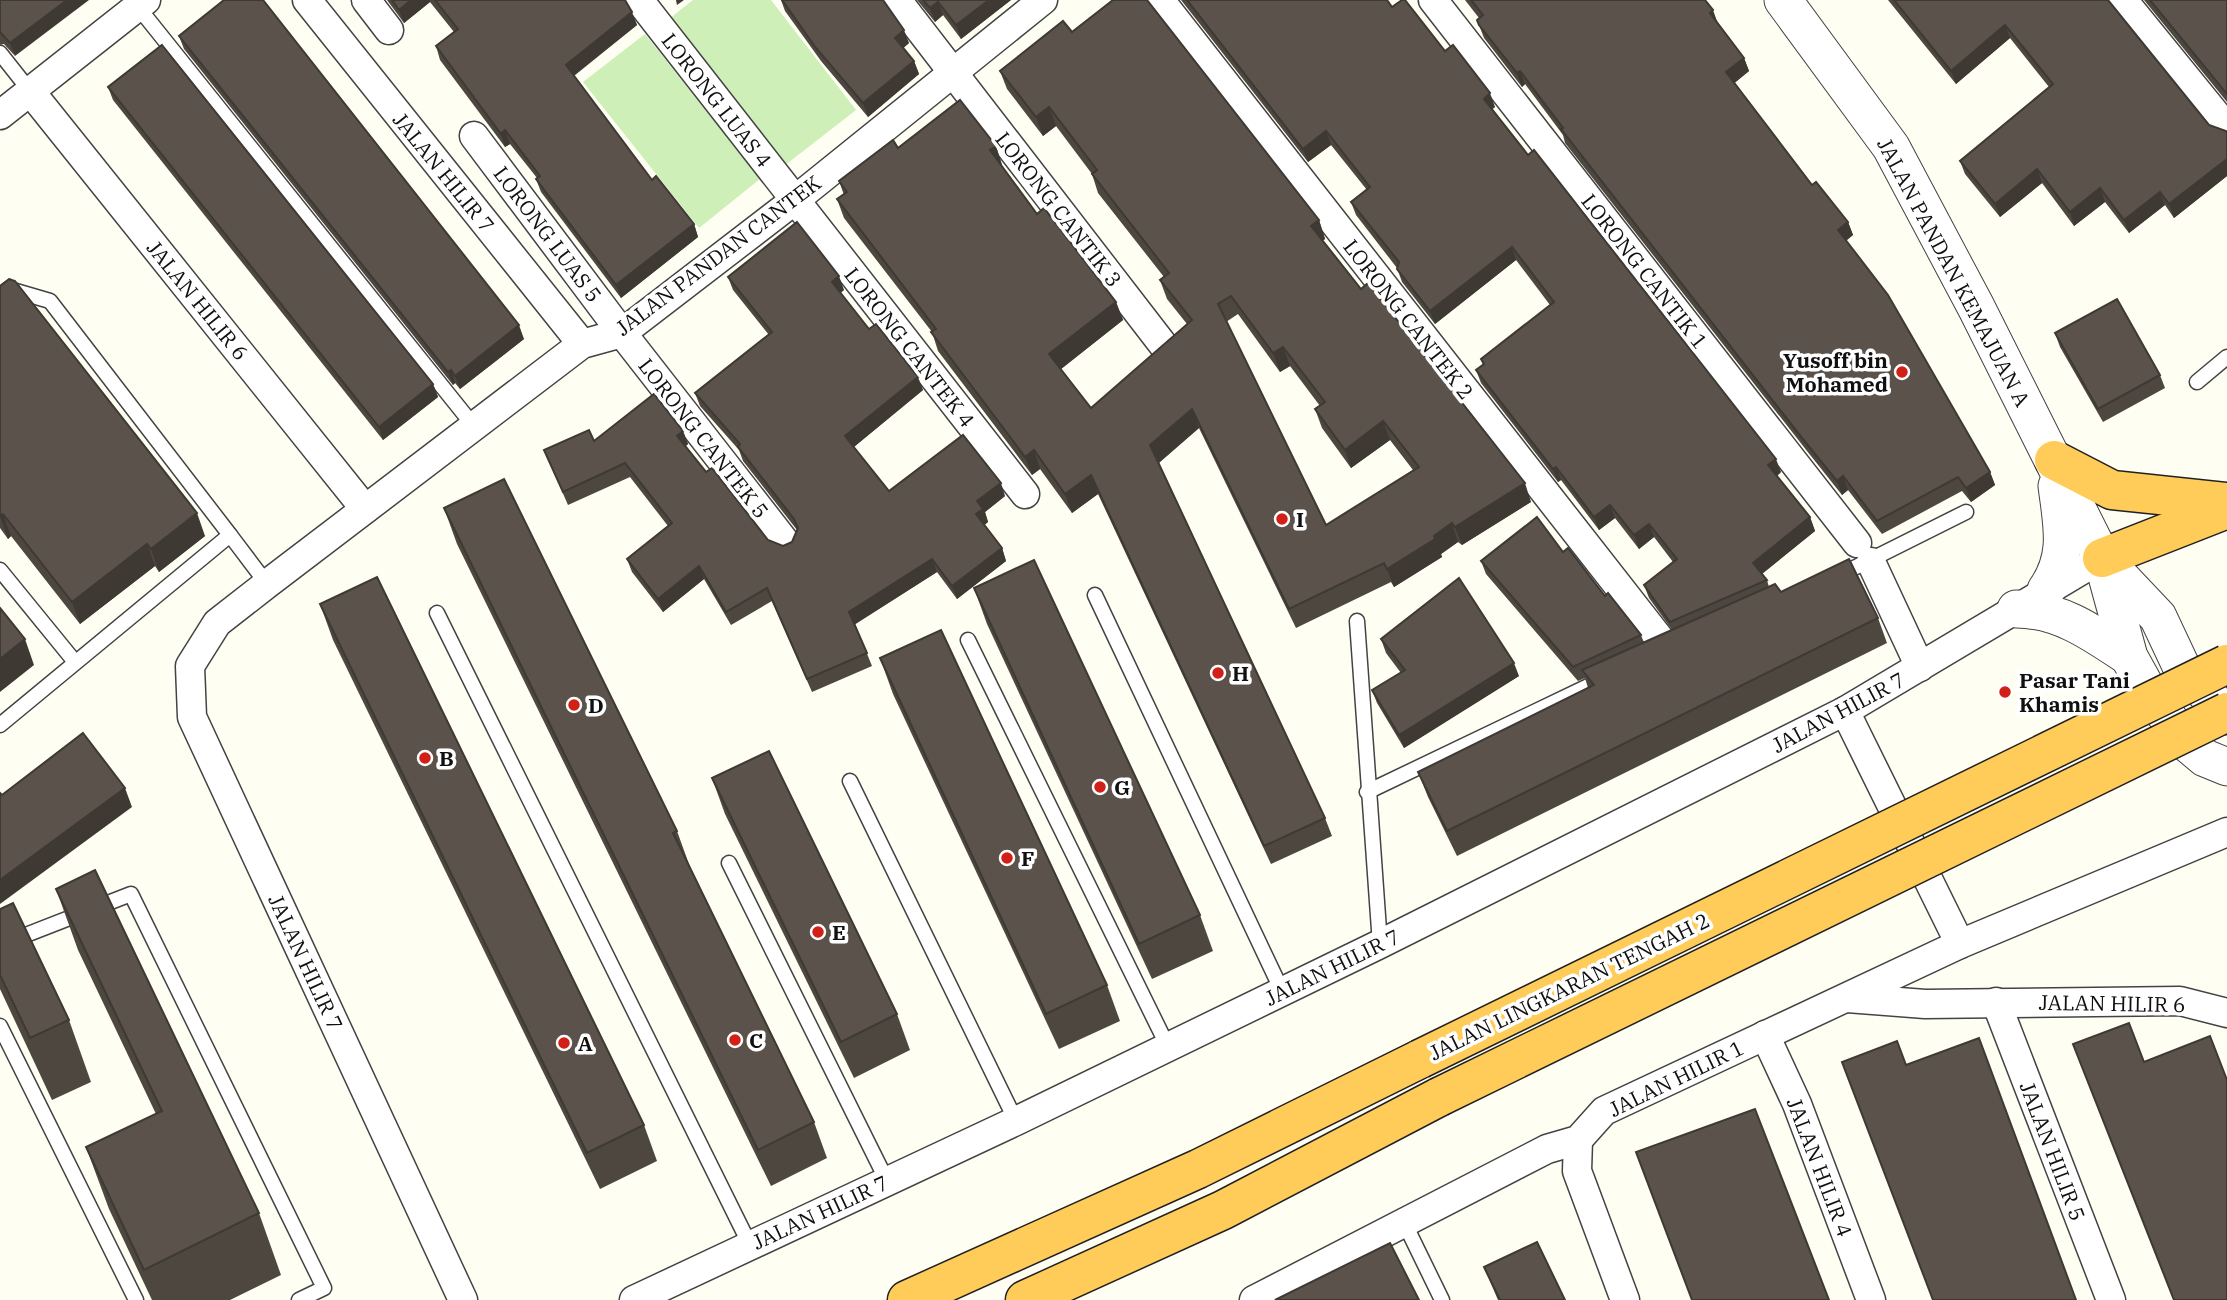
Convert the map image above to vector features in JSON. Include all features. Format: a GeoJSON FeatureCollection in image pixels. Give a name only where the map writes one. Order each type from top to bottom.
{"type":"FeatureCollection","features":[{"type":"Feature","properties":{"kind":"highway"},"geometry":{"type":"LineString","coordinates":[[2054,460],[2112,490],[2227,502]]}},
{"type":"Feature","properties":{"kind":"highway"},"geometry":{"type":"LineString","coordinates":[[2102,558],[2227,509]]}},
{"type":"Feature","properties":{"kind":"highway","name":"JALAN LINGKARAN TENGAH 2"},"geometry":{"type":"LineString","coordinates":[[907,1300],[1198,1169],[2227,663]]}},
{"type":"Feature","properties":{"kind":"highway","name":"JALAN LINGKARAN TENGAH 2"},"geometry":{"type":"LineString","coordinates":[[1025,1300],[1223,1210],[1439,1097],[2227,714]]}},
{"type":"Feature","properties":{"kind":"street","name":"JALAN HILIR 7"},"geometry":{"type":"LineString","coordinates":[[307,0],[582,344]]}},
{"type":"Feature","properties":{"kind":"street"},"geometry":{"type":"LineString","coordinates":[[366,0],[389,30]]}},
{"type":"Feature","properties":{"kind":"street","name":"LORONG LUAS 4"},"geometry":{"type":"LineString","coordinates":[[639,0],[795,200]]}},
{"type":"Feature","properties":{"kind":"street","name":"LORONG CANTIK 3"},"geometry":{"type":"LineString","coordinates":[[897,0],[1164,346]]}},
{"type":"Feature","properties":{"kind":"street","name":"JALAN PANDAN CANTEK"},"geometry":{"type":"LineString","coordinates":[[217,623],[582,344],[622,333],[795,200],[1043,0]]}},
{"type":"Feature","properties":{"kind":"street","name":"LORONG CANTEK 2"},"geometry":{"type":"LineString","coordinates":[[1160,0],[1660,647]]}},
{"type":"Feature","properties":{"kind":"street","name":"LORONG CANTIK 1"},"geometry":{"type":"LineString","coordinates":[[1433,0],[1864,552],[1920,667]]}},
{"type":"Feature","properties":{"kind":"street"},"geometry":{"type":"LineString","coordinates":[[2123,0],[2227,128]]}},
{"type":"Feature","properties":{"kind":"street"},"geometry":{"type":"LineString","coordinates":[[0,115],[142,3]]}},
{"type":"Feature","properties":{"kind":"street","name":"JALAN PANDAN KEMAJUAN A"},"geometry":{"type":"LineString","coordinates":[[1792,3],[1891,147],[2054,460],[2102,558],[2129,657],[2149,693],[2187,743],[2205,758],[2227,767]]}},
{"type":"Feature","properties":{"kind":"street","name":"JALAN HILIR 6"},"geometry":{"type":"LineString","coordinates":[[30,91],[365,509]]}},
{"type":"Feature","properties":{"kind":"street","name":"LORONG LUAS 5"},"geometry":{"type":"LineString","coordinates":[[474,136],[622,333]]}},
{"type":"Feature","properties":{"kind":"street","name":"LORONG CANTEK 4"},"geometry":{"type":"LineString","coordinates":[[795,200],[1025,494]]}},
{"type":"Feature","properties":{"kind":"street","name":"LORONG CANTEK 5"},"geometry":{"type":"LineString","coordinates":[[622,333],[786,543]]}},
{"type":"Feature","properties":{"kind":"street"},"geometry":{"type":"LineString","coordinates":[[2046,590],[2058,573],[2063,554],[2054,460]]}},
{"type":"Feature","properties":{"kind":"street","name":"JALAN HILIR 7"},"geometry":{"type":"LineString","coordinates":[[634,1300],[1016,1121],[1380,944],[1845,711],[2102,558]]}},
{"type":"Feature","properties":{"kind":"street","name":"JALAN PANDAN KEMAJUAN A"},"geometry":{"type":"LineString","coordinates":[[2102,558],[2158,617],[2181,666],[2227,714]]}},
{"type":"Feature","properties":{"kind":"street"},"geometry":{"type":"LineString","coordinates":[[2016,609],[2038,609],[2067,619],[2129,657]]}},
{"type":"Feature","properties":{"kind":"street","name":"JALAN HILIR 7"},"geometry":{"type":"LineString","coordinates":[[217,623],[190,666],[192,717],[463,1300]]}},
{"type":"Feature","properties":{"kind":"street"},"geometry":{"type":"LineString","coordinates":[[1845,711],[1960,944]]}},
{"type":"Feature","properties":{"kind":"street","name":"JALAN HILIR 1"},"geometry":{"type":"LineString","coordinates":[[1578,1140],[1588,1125],[1604,1111],[1960,944],[2227,832]]}},
{"type":"Feature","properties":{"kind":"street","name":"JALAN HILIR 6"},"geometry":{"type":"LineString","coordinates":[[1845,998],[1926,1004],[2180,1001],[2227,1013]]}},
{"type":"Feature","properties":{"kind":"street","name":"JALAN HILIR 5"},"geometry":{"type":"LineString","coordinates":[[1996,1002],[2111,1300]]}},
{"type":"Feature","properties":{"kind":"street","name":"JALAN HILIR 4"},"geometry":{"type":"LineString","coordinates":[[1765,1035],[1797,1104],[1871,1300]]}},
{"type":"Feature","properties":{"kind":"street"},"geometry":{"type":"LineString","coordinates":[[1254,1300],[1547,1149],[1578,1140],[1577,1171],[1625,1300]]}},
{"type":"Feature","properties":{"kind":"lane"},"geometry":{"type":"LineString","coordinates":[[142,3],[473,425]]}},
{"type":"Feature","properties":{"kind":"lane"},"geometry":{"type":"LineString","coordinates":[[0,53],[30,91]]}},
{"type":"Feature","properties":{"kind":"lane"},"geometry":{"type":"LineString","coordinates":[[0,296],[9,289],[50,301],[267,584]]}},
{"type":"Feature","properties":{"kind":"lane"},"geometry":{"type":"LineString","coordinates":[[2197,382],[2227,357]]}},
{"type":"Feature","properties":{"kind":"lane"},"geometry":{"type":"LineString","coordinates":[[1820,583],[1864,552],[1966,512]]}},
{"type":"Feature","properties":{"kind":"lane"},"geometry":{"type":"LineString","coordinates":[[0,725],[230,535]]}},
{"type":"Feature","properties":{"kind":"lane"},"geometry":{"type":"LineString","coordinates":[[0,570],[75,662]]}},
{"type":"Feature","properties":{"kind":"lane"},"geometry":{"type":"LineString","coordinates":[[1094,595],[1282,991]]}},
{"type":"Feature","properties":{"kind":"lane"},"geometry":{"type":"LineString","coordinates":[[437,613],[750,1245]]}},
{"type":"Feature","properties":{"kind":"lane"},"geometry":{"type":"LineString","coordinates":[[1357,621],[1367,792],[1380,944]]}},
{"type":"Feature","properties":{"kind":"lane"},"geometry":{"type":"LineString","coordinates":[[968,640],[1168,1047]]}},
{"type":"Feature","properties":{"kind":"lane"},"geometry":{"type":"LineString","coordinates":[[1367,792],[1617,673]]}},
{"type":"Feature","properties":{"kind":"lane"},"geometry":{"type":"LineString","coordinates":[[850,781],[1016,1121]]}},
{"type":"Feature","properties":{"kind":"lane"},"geometry":{"type":"LineString","coordinates":[[729,863],[887,1181]]}},
{"type":"Feature","properties":{"kind":"lane"},"geometry":{"type":"LineString","coordinates":[[0,945],[131,894],[324,1287],[299,1300]]}},
{"type":"Feature","properties":{"kind":"lane"},"geometry":{"type":"LineString","coordinates":[[0,1026],[136,1300]]}},
{"type":"Feature","properties":{"kind":"lane"},"geometry":{"type":"LineString","coordinates":[[1404,1222],[1443,1300]]}},
{"type":"Feature","properties":{"kind":"green space"},"geometry":{"type":"Polygon","coordinates":[[[693,0],[771,0],[856,110],[784,166],[669,19],[693,0]]]}},
{"type":"Feature","properties":{"kind":"green space"},"geometry":{"type":"Polygon","coordinates":[[[645,34],[760,179],[699,228],[583,82],[645,34]]]}},
{"type":"Feature","properties":{"kind":"building"},"geometry":{"type":"Polygon","coordinates":[[[0,0],[67,0],[10,43],[0,32],[0,0]]]}},
{"type":"Feature","properties":{"kind":"building"},"geometry":{"type":"Polygon","coordinates":[[[224,0],[263,0],[519,325],[455,376],[451,370],[448,372],[179,36],[224,0]]]}},
{"type":"Feature","properties":{"kind":"building"},"geometry":{"type":"Polygon","coordinates":[[[392,0],[411,0],[399,10],[392,0]]]}},
{"type":"Feature","properties":{"kind":"building"},"geometry":{"type":"Polygon","coordinates":[[[435,0],[625,0],[632,12],[566,65],[652,180],[656,176],[694,224],[616,285],[536,179],[540,176],[505,130],[501,134],[436,46],[458,29],[435,0]]]}},
{"type":"Feature","properties":{"kind":"building"},"geometry":{"type":"Polygon","coordinates":[[[782,0],[883,0],[904,30],[895,38],[914,61],[863,103],[816,48],[782,0]]]}},
{"type":"Feature","properties":{"kind":"building"},"geometry":{"type":"Polygon","coordinates":[[[923,0],[989,0],[956,25],[938,2],[930,8],[923,0]]]}},
{"type":"Feature","properties":{"kind":"building"},"geometry":{"type":"Polygon","coordinates":[[[1113,0],[1147,0],[1319,220],[1311,226],[1361,289],[1368,283],[1525,483],[1455,527],[1452,523],[1434,536],[1435,539],[1387,569],[1384,563],[1289,609],[1192,409],[1150,445],[1325,818],[1264,846],[1091,475],[1065,494],[1034,450],[1025,457],[931,332],[936,329],[837,199],[847,192],[839,181],[893,140],[898,148],[960,100],[996,146],[990,150],[1037,214],[1044,208],[1116,302],[1049,354],[1091,408],[1192,320],[1160,280],[1169,273],[1092,174],[1097,170],[1049,107],[1036,117],[1000,71],[1063,21],[1072,32],[1113,0]],[[1231,296],[1218,304],[1326,525],[1419,467],[1383,421],[1345,450],[1315,409],[1325,402],[1283,347],[1273,353],[1231,296]]]}},
{"type":"Feature","properties":{"kind":"building"},"geometry":{"type":"Polygon","coordinates":[[[1187,0],[1387,0],[1392,7],[1405,0],[1445,51],[1453,45],[1490,93],[1484,99],[1528,155],[1534,150],[1776,459],[1768,465],[1810,517],[1753,563],[1767,580],[1670,622],[1644,585],[1677,559],[1649,524],[1634,535],[1610,505],[1594,517],[1476,370],[1484,364],[1481,359],[1554,302],[1512,247],[1430,311],[1397,269],[1399,262],[1351,202],[1370,187],[1326,131],[1303,149],[1187,0]]]}},
{"type":"Feature","properties":{"kind":"building"},"geometry":{"type":"Polygon","coordinates":[[[1471,0],[1705,0],[1713,10],[1710,13],[1744,58],[1726,72],[1812,185],[1816,182],[1848,222],[1838,230],[1888,295],[1990,472],[1966,488],[1958,477],[1877,521],[1843,476],[1837,481],[1802,438],[1561,129],[1563,128],[1520,71],[1517,73],[1479,25],[1477,20],[1483,15],[1471,0]]]}},
{"type":"Feature","properties":{"kind":"building"},"geometry":{"type":"Polygon","coordinates":[[[1894,0],[2108,0],[2209,125],[2226,131],[2227,159],[2169,204],[2160,192],[2124,220],[2100,188],[2070,212],[2037,169],[1995,204],[1960,161],[2053,84],[2005,25],[1951,71],[1894,0]]]}},
{"type":"Feature","properties":{"kind":"building"},"geometry":{"type":"Polygon","coordinates":[[[2150,0],[2227,0],[2227,94],[2150,0]]]}},
{"type":"Feature","properties":{"kind":"building"},"geometry":{"type":"Polygon","coordinates":[[[162,45],[433,384],[379,427],[108,87],[162,45]]]}},
{"type":"Feature","properties":{"kind":"building"},"geometry":{"type":"Polygon","coordinates":[[[797,222],[839,276],[832,282],[869,329],[876,324],[918,377],[845,436],[889,491],[963,435],[1001,483],[977,501],[983,509],[976,514],[1002,548],[952,586],[932,559],[849,612],[867,653],[807,679],[767,588],[726,612],[699,566],[658,599],[627,559],[672,523],[625,463],[563,492],[544,450],[589,430],[594,441],[654,394],[683,431],[677,436],[706,472],[712,468],[768,540],[783,546],[792,542],[798,528],[794,519],[738,447],[740,444],[695,393],[772,332],[728,277],[797,222]]]}},
{"type":"Feature","properties":{"kind":"building"},"geometry":{"type":"Polygon","coordinates":[[[9,279],[15,281],[197,513],[151,549],[147,544],[72,602],[3,514],[0,516],[0,286],[9,279]]]}},
{"type":"Feature","properties":{"kind":"building"},"geometry":{"type":"Polygon","coordinates":[[[2117,299],[2160,375],[2098,409],[2055,333],[2117,299]]]}},
{"type":"Feature","properties":{"kind":"building"},"geometry":{"type":"Polygon","coordinates":[[[504,479],[677,831],[673,833],[814,1122],[758,1150],[444,508],[504,479]]]}},
{"type":"Feature","properties":{"kind":"building"},"geometry":{"type":"Polygon","coordinates":[[[1537,517],[1563,552],[1568,548],[1605,596],[1608,593],[1641,635],[1573,667],[1481,561],[1537,517]]]}},
{"type":"Feature","properties":{"kind":"building"},"geometry":{"type":"Polygon","coordinates":[[[1849,559],[1878,618],[1447,831],[1418,772],[1594,685],[1582,670],[1775,584],[1781,592],[1849,559]]]}},
{"type":"Feature","properties":{"kind":"building","name":"G"},"geometry":{"type":"Polygon","coordinates":[[[1034,560],[1200,915],[1139,944],[974,588],[1034,560]]]}},
{"type":"Feature","properties":{"kind":"building"},"geometry":{"type":"Polygon","coordinates":[[[377,577],[644,1125],[587,1153],[320,604],[377,577]]]}},
{"type":"Feature","properties":{"kind":"building"},"geometry":{"type":"Polygon","coordinates":[[[1459,578],[1514,663],[1399,735],[1372,690],[1405,670],[1381,639],[1459,578]]]}},
{"type":"Feature","properties":{"kind":"building"},"geometry":{"type":"Polygon","coordinates":[[[0,608],[25,639],[0,659],[0,608]]]}},
{"type":"Feature","properties":{"kind":"building","name":"F"},"geometry":{"type":"Polygon","coordinates":[[[941,630],[1107,985],[1046,1014],[880,658],[941,630]]]}},
{"type":"Feature","properties":{"kind":"building"},"geometry":{"type":"Polygon","coordinates":[[[83,733],[125,788],[0,880],[0,793],[2,795],[83,733]]]}},
{"type":"Feature","properties":{"kind":"building","name":"E"},"geometry":{"type":"Polygon","coordinates":[[[769,751],[897,1014],[841,1042],[712,778],[769,751]]]}},
{"type":"Feature","properties":{"kind":"building"},"geometry":{"type":"Polygon","coordinates":[[[95,870],[259,1213],[144,1270],[86,1147],[162,1111],[56,889],[95,870]]]}},
{"type":"Feature","properties":{"kind":"building"},"geometry":{"type":"Polygon","coordinates":[[[13,903],[69,1020],[30,1038],[0,975],[0,909],[13,903]]]}},
{"type":"Feature","properties":{"kind":"building"},"geometry":{"type":"Polygon","coordinates":[[[2129,1023],[2144,1062],[2210,1036],[2227,1080],[2227,1300],[2174,1300],[2073,1044],[2129,1023]]]}},
{"type":"Feature","properties":{"kind":"building"},"geometry":{"type":"Polygon","coordinates":[[[1979,1038],[2076,1300],[1933,1300],[1842,1062],[1897,1041],[1906,1065],[1979,1038]]]}},
{"type":"Feature","properties":{"kind":"building"},"geometry":{"type":"Polygon","coordinates":[[[1755,1109],[1829,1300],[1692,1300],[1636,1152],[1755,1109]]]}},
{"type":"Feature","properties":{"kind":"building"},"geometry":{"type":"Polygon","coordinates":[[[1537,1242],[1565,1300],[1500,1300],[1484,1267],[1537,1242]]]}},
{"type":"Feature","properties":{"kind":"building"},"geometry":{"type":"Polygon","coordinates":[[[1390,1243],[1419,1300],[1275,1300],[1390,1243]]]}},
{"type":"Feature","properties":{"kind":"place","name":"Yusoff bin Mohamed"},"geometry":{"type":"Point","coordinates":[1902,372]}},
{"type":"Feature","properties":{"kind":"place","name":"I"},"geometry":{"type":"Point","coordinates":[1282,519]}},
{"type":"Feature","properties":{"kind":"place","name":"H"},"geometry":{"type":"Point","coordinates":[1218,673]}},
{"type":"Feature","properties":{"kind":"place","name":"Pasar Tani Khamis"},"geometry":{"type":"Point","coordinates":[2005,692]}},
{"type":"Feature","properties":{"kind":"place","name":"D"},"geometry":{"type":"Point","coordinates":[574,705]}},
{"type":"Feature","properties":{"kind":"place","name":"B"},"geometry":{"type":"Point","coordinates":[425,758]}},
{"type":"Feature","properties":{"kind":"place","name":"G"},"geometry":{"type":"Point","coordinates":[1100,787]}},
{"type":"Feature","properties":{"kind":"place","name":"F"},"geometry":{"type":"Point","coordinates":[1007,858]}},
{"type":"Feature","properties":{"kind":"place","name":"E"},"geometry":{"type":"Point","coordinates":[818,932]}},
{"type":"Feature","properties":{"kind":"place","name":"C"},"geometry":{"type":"Point","coordinates":[735,1040]}},
{"type":"Feature","properties":{"kind":"place","name":"A"},"geometry":{"type":"Point","coordinates":[564,1043]}}]}
